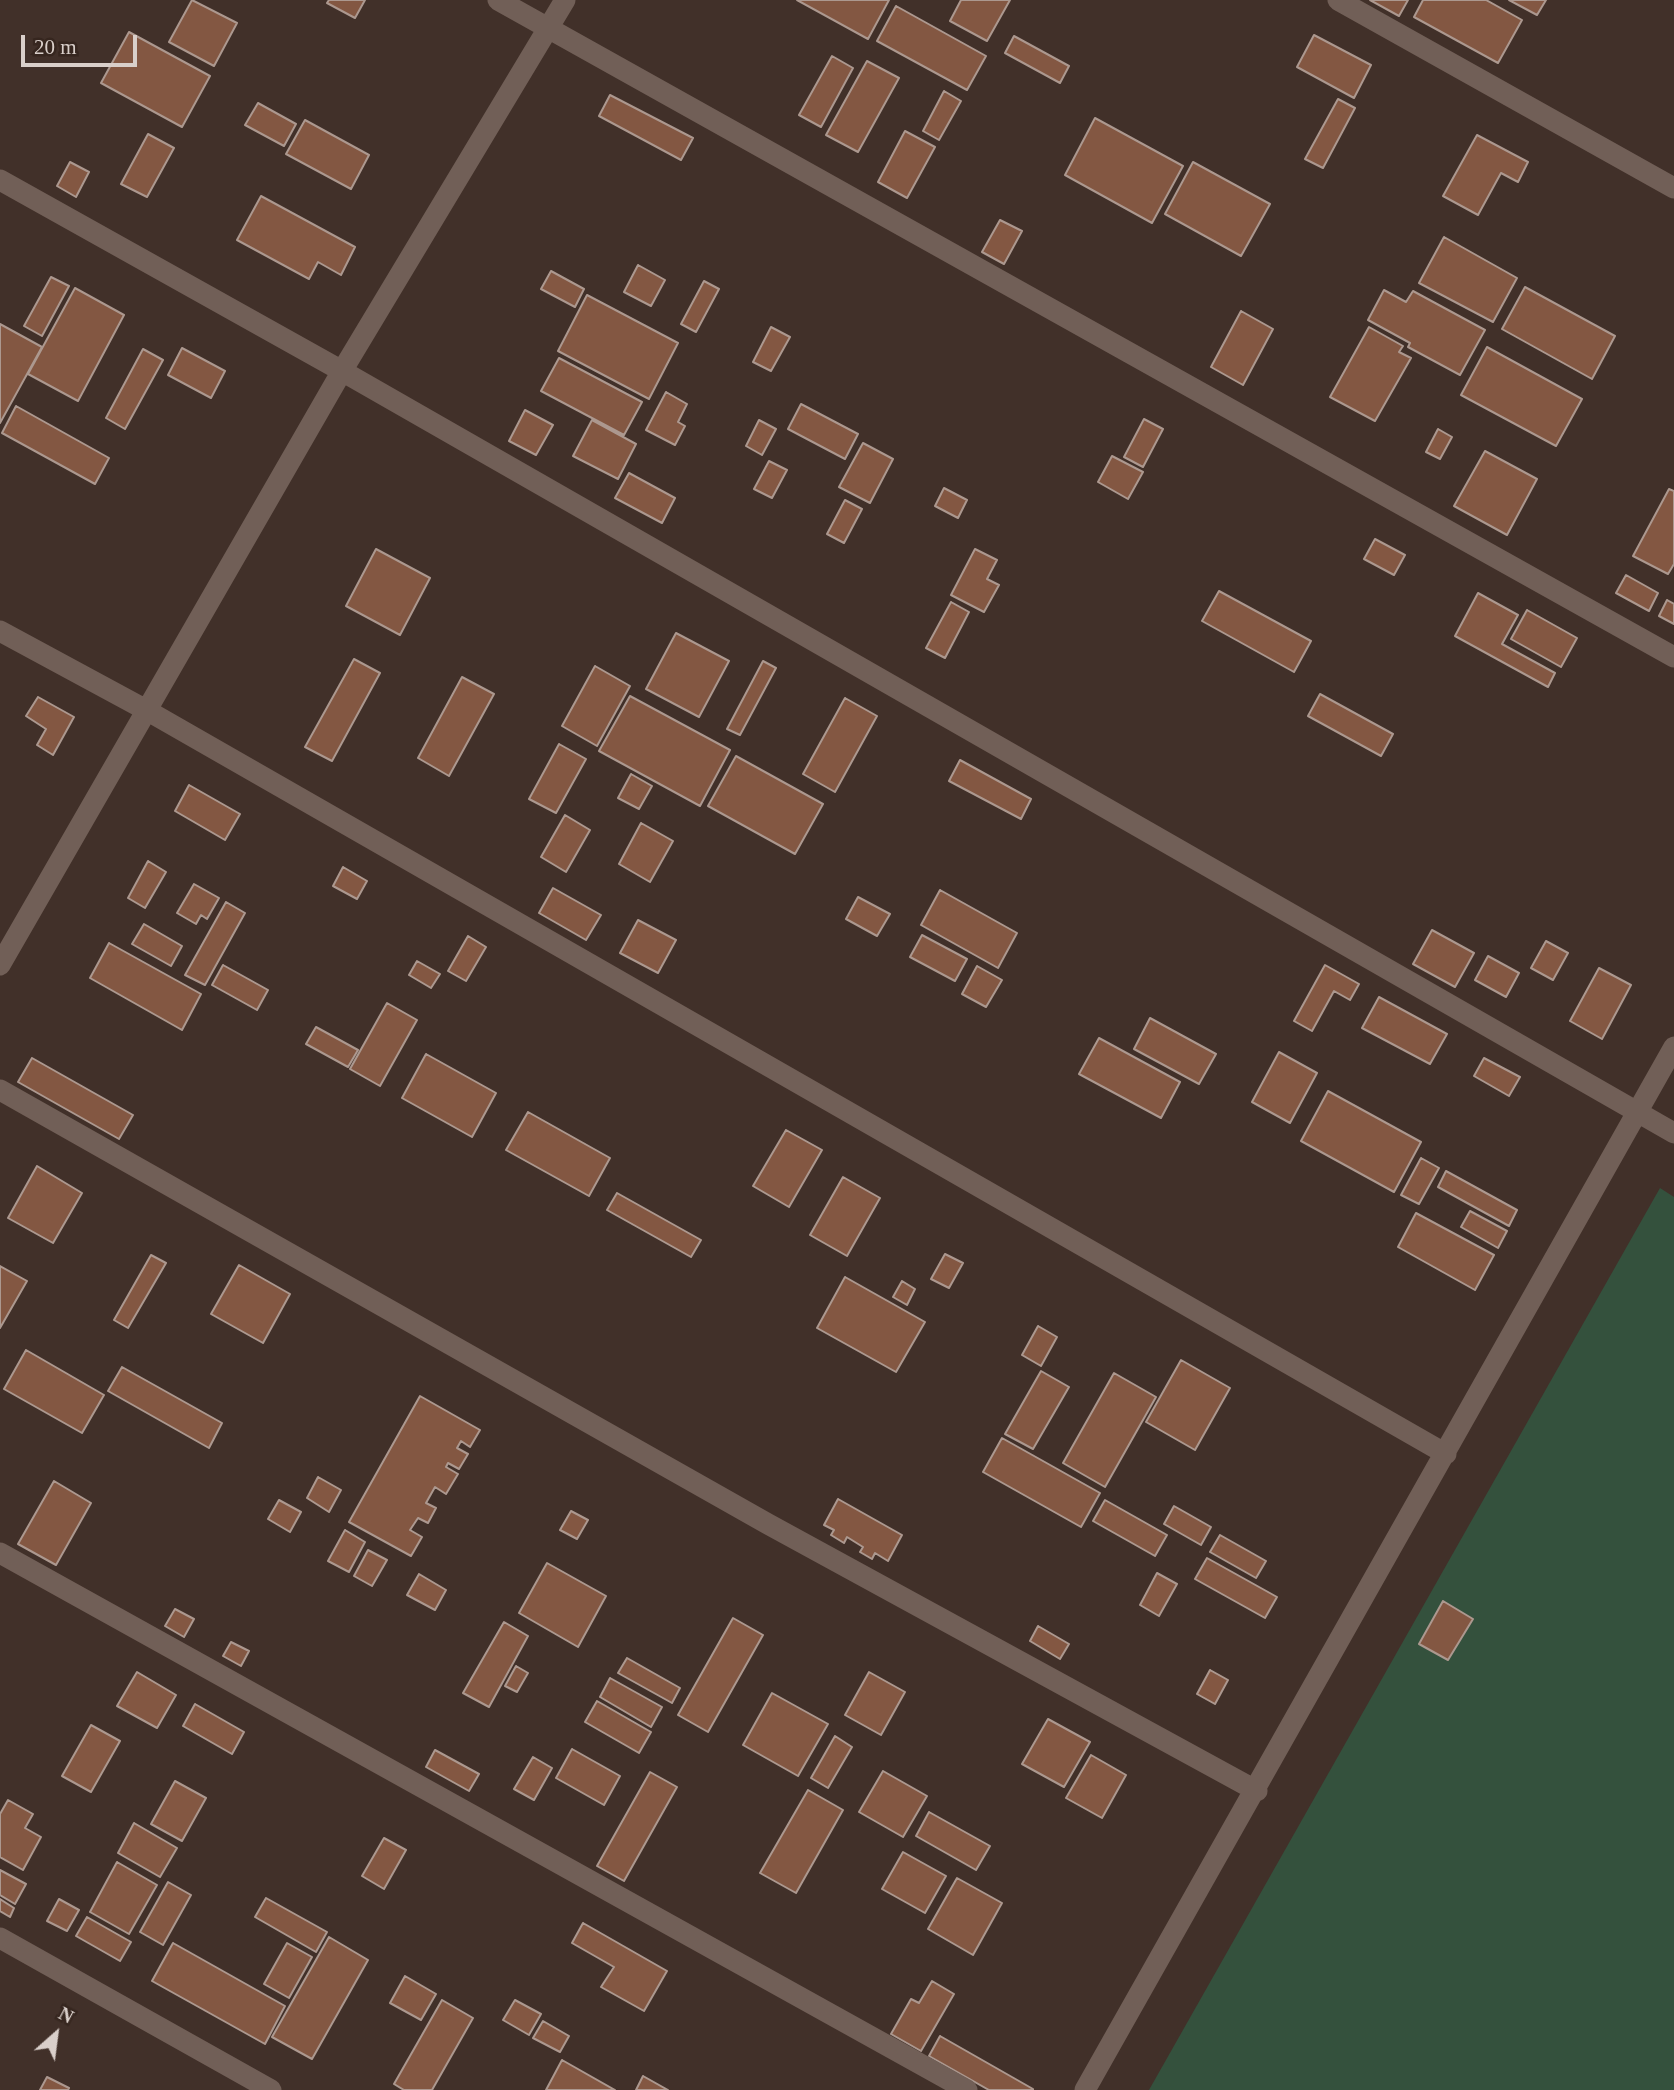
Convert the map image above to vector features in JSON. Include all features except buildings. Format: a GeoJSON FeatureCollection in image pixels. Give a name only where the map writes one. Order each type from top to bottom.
{"type":"FeatureCollection","features":[{"type":"Feature","properties":{"kind":"street"},"geometry":{"type":"LineString","coordinates":[[498,0],[1674,657]]}},
{"type":"Feature","properties":{"kind":"street"},"geometry":{"type":"LineString","coordinates":[[0,965],[342,371],[565,0]]}},
{"type":"Feature","properties":{"kind":"street"},"geometry":{"type":"LineString","coordinates":[[1338,0],[1674,188]]}},
{"type":"Feature","properties":{"kind":"street"},"geometry":{"type":"LineString","coordinates":[[0,180],[342,371],[1674,1133]]}},
{"type":"Feature","properties":{"kind":"street"},"geometry":{"type":"LineString","coordinates":[[0,631],[148,711],[1446,1454]]}},
{"type":"Feature","properties":{"kind":"street"},"geometry":{"type":"LineString","coordinates":[[1085,2090],[1674,1047]]}},
{"type":"Feature","properties":{"kind":"street"},"geometry":{"type":"LineString","coordinates":[[0,1090],[768,1524],[1256,1791]]}},
{"type":"Feature","properties":{"kind":"street"},"geometry":{"type":"LineString","coordinates":[[0,1553],[967,2090]]}},
{"type":"Feature","properties":{"kind":"street"},"geometry":{"type":"LineString","coordinates":[[0,1938],[248,2084],[271,2090]]}},
{"type":"Feature","properties":{"kind":"green space"},"geometry":{"type":"Polygon","coordinates":[[[1660,1188],[1674,1197],[1674,2090],[1149,2090],[1660,1188]]]}}]}
